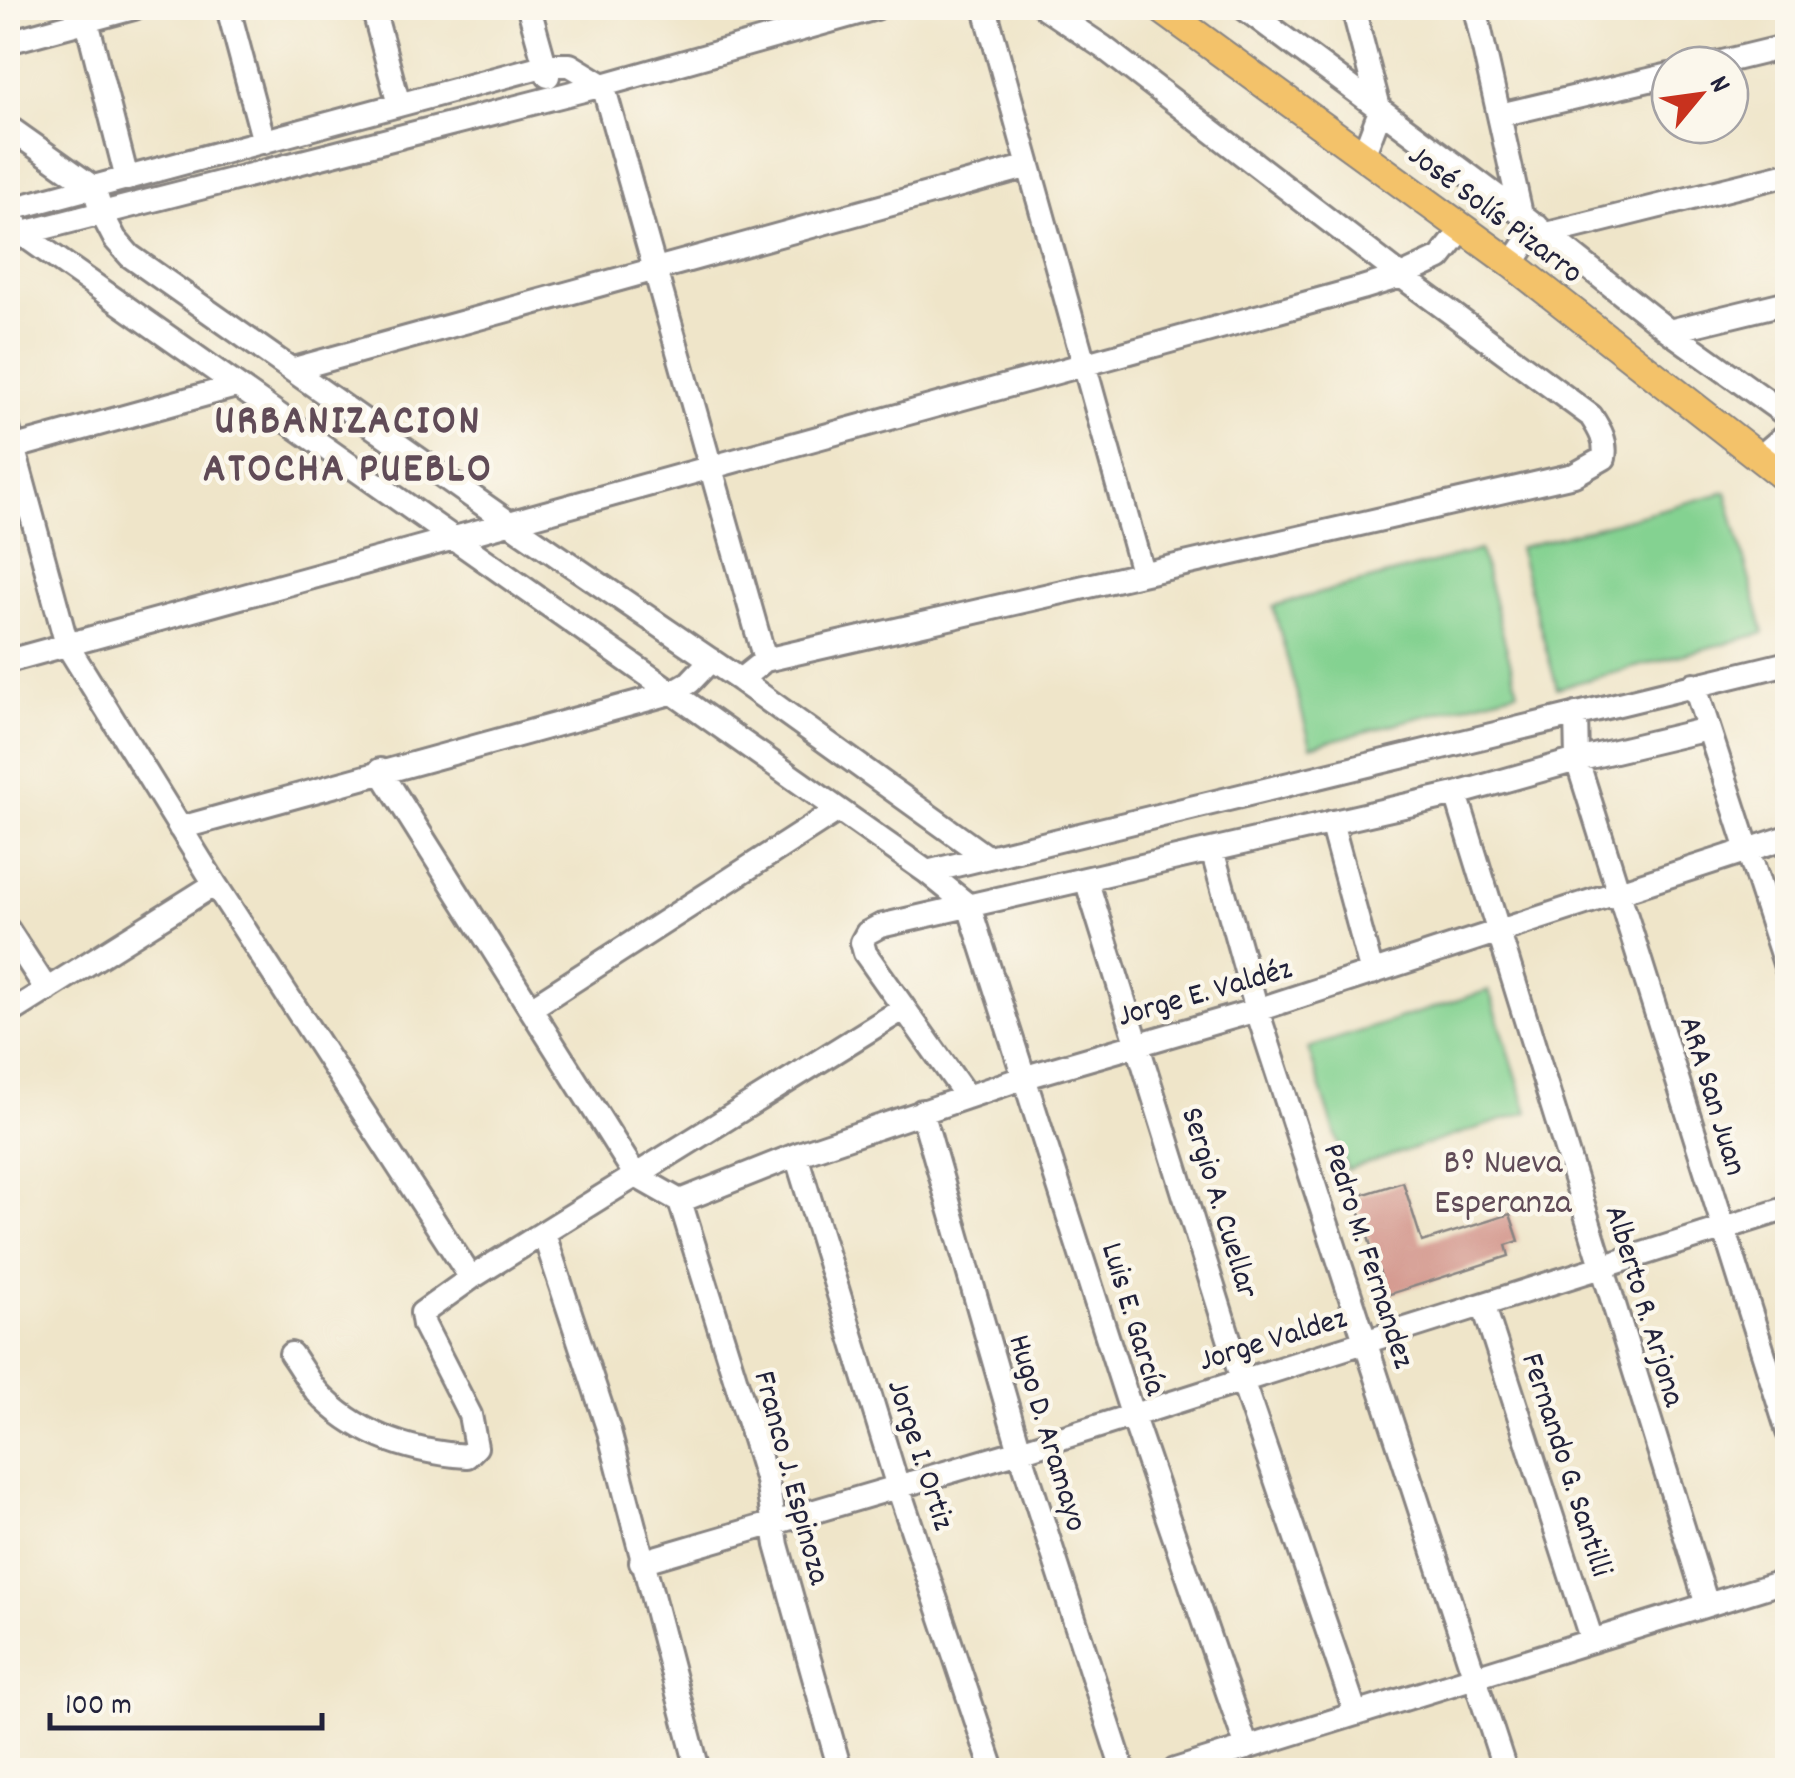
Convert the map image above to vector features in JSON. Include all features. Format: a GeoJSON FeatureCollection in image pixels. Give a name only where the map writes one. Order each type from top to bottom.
{"type":"FeatureCollection","features":[{"type":"Feature","properties":{"kind":"main road","name":"José Solís Pizarro"},"geometry":{"type":"LineString","coordinates":[[1160,8],[1512,264],[1788,480]]}},
{"type":"Feature","properties":{"kind":"street"},"geometry":{"type":"LineString","coordinates":[[8,42],[134,8]]}},
{"type":"Feature","properties":{"kind":"street"},"geometry":{"type":"LineString","coordinates":[[228,8],[264,142]]}},
{"type":"Feature","properties":{"kind":"street"},"geometry":{"type":"LineString","coordinates":[[373,8],[399,105]]}},
{"type":"Feature","properties":{"kind":"street"},"geometry":{"type":"LineString","coordinates":[[529,8],[547,65],[550,99]]}},
{"type":"Feature","properties":{"kind":"street"},"geometry":{"type":"LineString","coordinates":[[15,236],[603,86],[876,8]]}},
{"type":"Feature","properties":{"kind":"street"},"geometry":{"type":"LineString","coordinates":[[985,8],[1142,572]]}},
{"type":"Feature","properties":{"kind":"street"},"geometry":{"type":"LineString","coordinates":[[740,680],[765,660],[1574,475],[1604,458],[1606,447],[1601,430],[1591,416],[1401,276],[1104,47],[1045,8]]}},
{"type":"Feature","properties":{"kind":"street"},"geometry":{"type":"LineString","coordinates":[[1244,8],[1788,416]]}},
{"type":"Feature","properties":{"kind":"street"},"geometry":{"type":"LineString","coordinates":[[1353,8],[1380,110],[1362,156]]}},
{"type":"Feature","properties":{"kind":"street"},"geometry":{"type":"LineString","coordinates":[[1475,8],[1500,115],[1535,224],[1512,264]]}},
{"type":"Feature","properties":{"kind":"street"},"geometry":{"type":"LineString","coordinates":[[87,21],[127,179]]}},
{"type":"Feature","properties":{"kind":"street"},"geometry":{"type":"LineString","coordinates":[[1750,55],[1788,46]]}},
{"type":"Feature","properties":{"kind":"street"},"geometry":{"type":"LineString","coordinates":[[765,660],[603,86],[570,65],[547,65],[8,210],[15,236],[236,386],[927,872],[969,906]]}},
{"type":"Feature","properties":{"kind":"street"},"geometry":{"type":"LineString","coordinates":[[1500,115],[1650,79]]}},
{"type":"Feature","properties":{"kind":"street"},"geometry":{"type":"LineString","coordinates":[[8,127],[94,188],[115,239],[130,256]]}},
{"type":"Feature","properties":{"kind":"street"},"geometry":{"type":"LineString","coordinates":[[294,370],[1029,166]]}},
{"type":"Feature","properties":{"kind":"street"},"geometry":{"type":"LineString","coordinates":[[1535,224],[1788,174]]}},
{"type":"Feature","properties":{"kind":"street"},"geometry":{"type":"LineString","coordinates":[[62,224],[90,232],[130,256],[986,856]]}},
{"type":"Feature","properties":{"kind":"street"},"geometry":{"type":"LineString","coordinates":[[8,661],[1401,276],[1440,258],[1462,230]]}},
{"type":"Feature","properties":{"kind":"street"},"geometry":{"type":"LineString","coordinates":[[1670,330],[1788,302]]}},
{"type":"Feature","properties":{"kind":"street"},"geometry":{"type":"LineString","coordinates":[[236,386],[9,442],[67,645],[215,884],[472,1278]]}},
{"type":"Feature","properties":{"kind":"street"},"geometry":{"type":"LineString","coordinates":[[1760,457],[1788,433]]}},
{"type":"Feature","properties":{"kind":"street"},"geometry":{"type":"LineString","coordinates":[[180,828],[671,692],[690,682],[711,660]]}},
{"type":"Feature","properties":{"kind":"street"},"geometry":{"type":"LineString","coordinates":[[927,872],[1788,664]]}},
{"type":"Feature","properties":{"kind":"street"},"geometry":{"type":"LineString","coordinates":[[1694,684],[1788,972]]}},
{"type":"Feature","properties":{"kind":"street","name":"ARA San Juan"},"geometry":{"type":"LineString","coordinates":[[1576,714],[1577,760],[1788,1432]]}},
{"type":"Feature","properties":{"kind":"street"},"geometry":{"type":"LineString","coordinates":[[967,1097],[865,954],[862,942],[880,926],[1456,794],[1708,728]]}},
{"type":"Feature","properties":{"kind":"street"},"geometry":{"type":"LineString","coordinates":[[380,770],[636,1176],[680,1201]]}},
{"type":"Feature","properties":{"kind":"street","name":"Alberto R. Arjona"},"geometry":{"type":"LineString","coordinates":[[1456,794],[1707,1606]]}},
{"type":"Feature","properties":{"kind":"street"},"geometry":{"type":"LineString","coordinates":[[531,1008],[838,810]]}},
{"type":"Feature","properties":{"kind":"street"},"geometry":{"type":"LineString","coordinates":[[1331,822],[1372,973]]}},
{"type":"Feature","properties":{"kind":"street","name":"Jorge E. Valdéz"},"geometry":{"type":"LineString","coordinates":[[680,1201],[796,1155],[1026,1077],[1257,1010],[1788,837]]}},
{"type":"Feature","properties":{"kind":"street","name":"Pedro M. Fernandez"},"geometry":{"type":"LineString","coordinates":[[1212,850],[1257,1010],[1505,1770]]}},
{"type":"Feature","properties":{"kind":"street","name":"Sergio A. Cuellar"},"geometry":{"type":"LineString","coordinates":[[1086,879],[1242,1380],[1356,1714]]}},
{"type":"Feature","properties":{"kind":"street"},"geometry":{"type":"LineString","coordinates":[[8,1014],[215,884]]}},
{"type":"Feature","properties":{"kind":"street","name":"Luis E. García"},"geometry":{"type":"LineString","coordinates":[[969,906],[1132,1414],[1247,1748]]}},
{"type":"Feature","properties":{"kind":"street"},"geometry":{"type":"LineString","coordinates":[[8,930],[47,990]]}},
{"type":"Feature","properties":{"kind":"street"},"geometry":{"type":"LineString","coordinates":[[291,1354],[318,1393],[361,1428],[401,1445],[467,1456],[476,1447],[470,1415],[422,1313],[903,1009]]}},
{"type":"Feature","properties":{"kind":"street","name":"Hugo D. Aramayo"},"geometry":{"type":"LineString","coordinates":[[922,1112],[1020,1451],[1123,1770]]}},
{"type":"Feature","properties":{"kind":"street","name":"Jorge I. Ortiz"},"geometry":{"type":"LineString","coordinates":[[796,1155],[898,1487],[993,1770]]}},
{"type":"Feature","properties":{"kind":"street","name":"Franco J. Espinoza"},"geometry":{"type":"LineString","coordinates":[[680,1201],[767,1481],[772,1521],[840,1770]]}},
{"type":"Feature","properties":{"kind":"street","name":"Jorge Valdez"},"geometry":{"type":"LineString","coordinates":[[641,1562],[1020,1451],[1788,1208]]}},
{"type":"Feature","properties":{"kind":"street"},"geometry":{"type":"LineString","coordinates":[[544,1234],[610,1431],[698,1770]]}},
{"type":"Feature","properties":{"kind":"street","name":"Fernando G. Santilli"},"geometry":{"type":"LineString","coordinates":[[1484,1306],[1592,1641]]}},
{"type":"Feature","properties":{"kind":"street"},"geometry":{"type":"LineString","coordinates":[[1175,1770],[1788,1580]]}},
{"type":"Feature","properties":{"kind":"green space"},"geometry":{"type":"Polygon","coordinates":[[[1726,492],[1764,633],[1557,688],[1518,548],[1726,492]]]}},
{"type":"Feature","properties":{"kind":"green space"},"geometry":{"type":"Polygon","coordinates":[[[1480,550],[1518,691],[1311,746],[1273,606],[1480,550]]]}},
{"type":"Feature","properties":{"kind":"green space"},"geometry":{"type":"Polygon","coordinates":[[[1489,990],[1528,1112],[1347,1170],[1308,1048],[1489,990]]]}},
{"type":"Feature","properties":{"kind":"building"},"geometry":{"type":"Polygon","coordinates":[[[1403,1182],[1422,1242],[1510,1214],[1519,1241],[1506,1245],[1509,1256],[1387,1295],[1355,1197],[1403,1182]]]}},
{"type":"Feature","properties":{"kind":"district","name":"URBANIZACION ATOCHA PUEBLO"},"geometry":{"type":"Point","coordinates":[348,442]}},
{"type":"Feature","properties":{"kind":"district","name":"Bº Nueva Esperanza"},"geometry":{"type":"Point","coordinates":[1503,1180]}}]}
